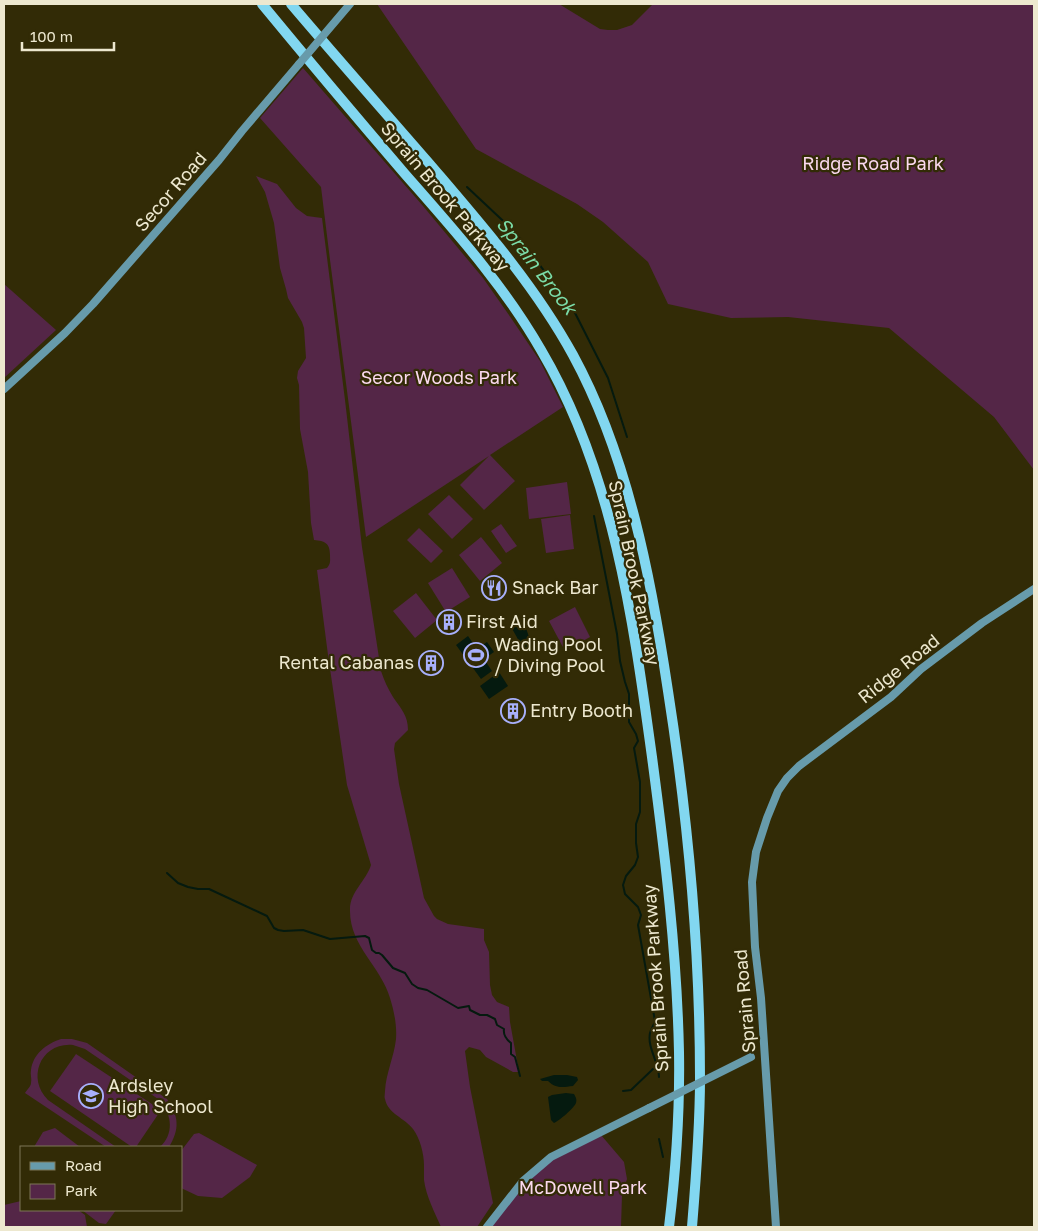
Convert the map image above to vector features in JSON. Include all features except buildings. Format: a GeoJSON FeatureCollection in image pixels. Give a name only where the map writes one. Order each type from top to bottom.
{"type":"FeatureCollection","features":[{"type":"Feature","properties":{"kind":"highway","name":"Sprain Brook Parkway"},"geometry":{"type":"LineString","coordinates":[[262,4],[462,240],[517,311],[541,348],[562,388],[595,472],[614,538],[634,634],[656,790],[670,918],[677,1008],[679,1075],[676,1150],[669,1227]]}},
{"type":"Feature","properties":{"kind":"highway","name":"Sprain Brook Parkway"},"geometry":{"type":"LineString","coordinates":[[291,4],[473,215],[524,280],[550,317],[576,362],[602,417],[617,459],[641,546],[659,635],[688,843],[696,948],[700,1038],[698,1136],[692,1227]]}},
{"type":"Feature","properties":{"kind":"street","name":"Secor Road"},"geometry":{"type":"LineString","coordinates":[[4,389],[65,333],[93,304],[219,160],[350,4]]}},
{"type":"Feature","properties":{"kind":"street","name":"Ridge Road"},"geometry":{"type":"LineString","coordinates":[[787,778],[799,766],[891,697],[921,669],[987,619],[1034,589]]}},
{"type":"Feature","properties":{"kind":"street","name":"Sprain Road"},"geometry":{"type":"LineString","coordinates":[[776,1227],[765,1051],[755,947],[752,882],[756,852],[767,818],[778,792],[787,778]]}},
{"type":"Feature","properties":{"kind":"street"},"geometry":{"type":"LineString","coordinates":[[487,1227],[523,1181],[551,1157],[765,1051]]}},
{"type":"Feature","properties":{"kind":"green space","name":"Ridge Road Park"},"geometry":{"type":"Polygon","coordinates":[[[377,4],[559,4],[600,29],[617,30],[632,25],[653,4],[1034,4],[1034,470],[994,417],[889,328],[788,317],[731,318],[668,304],[648,262],[603,222],[577,204],[476,149],[377,4]]]}},
{"type":"Feature","properties":{"kind":"green space","name":"Secor Woods Park"},"geometry":{"type":"Polygon","coordinates":[[[303,68],[483,278],[540,361],[563,407],[490,455],[515,481],[484,510],[460,485],[489,456],[366,537],[321,187],[260,118],[303,68]]]}},
{"type":"Feature","properties":{"kind":"green space"},"geometry":{"type":"Polygon","coordinates":[[[256,176],[277,184],[296,208],[307,216],[322,218],[362,547],[381,671],[389,691],[404,712],[408,725],[408,730],[395,743],[394,749],[399,784],[424,898],[437,919],[448,924],[484,929],[484,940],[489,952],[492,995],[497,1002],[509,1007],[519,1072],[513,1072],[486,1057],[480,1050],[469,1047],[465,1051],[470,1087],[493,1203],[477,1227],[441,1227],[425,1186],[423,1156],[418,1137],[410,1125],[393,1112],[385,1098],[387,1078],[396,1039],[396,1023],[386,987],[360,945],[351,922],[350,909],[353,897],[371,865],[347,785],[328,655],[317,570],[327,568],[330,562],[330,551],[326,543],[314,540],[311,523],[308,472],[300,429],[299,385],[297,378],[298,371],[306,358],[304,328],[288,298],[280,268],[274,223],[265,192],[256,176]]]}},
{"type":"Feature","properties":{"kind":"green space"},"geometry":{"type":"Polygon","coordinates":[[[4,284],[56,330],[4,378],[4,284]]]}},
{"type":"Feature","properties":{"kind":"green space"},"geometry":{"type":"Polygon","coordinates":[[[567,482],[571,514],[529,519],[526,488],[567,482]]]}},
{"type":"Feature","properties":{"kind":"green space"},"geometry":{"type":"Polygon","coordinates":[[[449,495],[473,519],[452,539],[428,514],[449,495]]]}},
{"type":"Feature","properties":{"kind":"green space"},"geometry":{"type":"Polygon","coordinates":[[[570,515],[574,549],[546,553],[541,519],[570,515]]]}},
{"type":"Feature","properties":{"kind":"green space"},"geometry":{"type":"Polygon","coordinates":[[[501,524],[517,546],[506,553],[491,531],[501,524]]]}},
{"type":"Feature","properties":{"kind":"green space"},"geometry":{"type":"Polygon","coordinates":[[[419,528],[443,551],[431,563],[407,540],[419,528]]]}},
{"type":"Feature","properties":{"kind":"green space"},"geometry":{"type":"Polygon","coordinates":[[[481,537],[502,563],[480,581],[459,555],[481,537]]]}},
{"type":"Feature","properties":{"kind":"green space"},"geometry":{"type":"Polygon","coordinates":[[[452,568],[470,597],[446,612],[428,583],[452,568]]]}},
{"type":"Feature","properties":{"kind":"green space"},"geometry":{"type":"Polygon","coordinates":[[[416,593],[437,620],[415,638],[393,611],[416,593]]]}},
{"type":"Feature","properties":{"kind":"green space"},"geometry":{"type":"Polygon","coordinates":[[[575,607],[590,637],[565,651],[549,621],[575,607]]]}},
{"type":"Feature","properties":{"kind":"green space"},"geometry":{"type":"Polygon","coordinates":[[[61,1039],[72,1039],[87,1043],[167,1099],[174,1111],[177,1123],[170,1146],[161,1146],[168,1136],[170,1125],[165,1107],[161,1101],[85,1049],[73,1045],[52,1049],[40,1063],[38,1082],[41,1091],[48,1100],[115,1146],[104,1146],[25,1093],[31,1084],[34,1059],[41,1050],[61,1039]]]}},
{"type":"Feature","properties":{"kind":"green space"},"geometry":{"type":"Polygon","coordinates":[[[76,1054],[161,1110],[137,1146],[131,1146],[50,1091],[76,1054]]]}},
{"type":"Feature","properties":{"kind":"green space"},"geometry":{"type":"Polygon","coordinates":[[[55,1128],[79,1146],[35,1146],[43,1132],[55,1128]]]}},
{"type":"Feature","properties":{"kind":"green space"},"geometry":{"type":"Polygon","coordinates":[[[199,1133],[257,1165],[250,1177],[222,1198],[198,1196],[182,1188],[182,1150],[194,1134],[199,1133]]]}},
{"type":"Feature","properties":{"kind":"green space","name":"McDowell Park"},"geometry":{"type":"Polygon","coordinates":[[[601,1135],[624,1162],[627,1179],[622,1195],[621,1227],[491,1227],[518,1191],[534,1174],[552,1160],[601,1135]]]}},
{"type":"Feature","properties":{"kind":"green space"},"geometry":{"type":"Polygon","coordinates":[[[20,1201],[20,1211],[79,1211],[85,1215],[87,1227],[4,1227],[4,1205],[20,1201]]]}},
{"type":"Feature","properties":{"kind":"green space"},"geometry":{"type":"Polygon","coordinates":[[[83,1211],[115,1211],[106,1224],[99,1223],[83,1211]]]}},
{"type":"Feature","properties":{"kind":"shaded area"},"geometry":{"type":"Polygon","coordinates":[[[523,619],[532,646],[524,650],[510,625],[523,619]]]}},
{"type":"Feature","properties":{"kind":"shaded area","name":"Wading Pool / Diving Pool"},"geometry":{"type":"Polygon","coordinates":[[[468,636],[477,649],[487,642],[494,652],[484,659],[492,671],[481,679],[456,645],[468,636]]]}},
{"type":"Feature","properties":{"kind":"shaded area"},"geometry":{"type":"Polygon","coordinates":[[[499,672],[508,686],[489,699],[480,686],[499,672]]]}},
{"type":"Feature","properties":{"kind":"shaded area"},"geometry":{"type":"Polygon","coordinates":[[[554,1075],[577,1077],[578,1080],[573,1086],[563,1087],[540,1079],[554,1075]]]}},
{"type":"Feature","properties":{"kind":"shaded area"},"geometry":{"type":"Polygon","coordinates":[[[566,1093],[574,1094],[576,1103],[554,1123],[551,1120],[548,1097],[566,1093]]]}},
{"type":"Feature","properties":{"kind":"waterway","name":"Sprain Brook"},"geometry":{"type":"LineString","coordinates":[[467,187],[514,231],[573,309],[608,378],[627,437]]}},
{"type":"Feature","properties":{"kind":"waterway","name":"Sprain Brook"},"geometry":{"type":"LineString","coordinates":[[594,516],[617,634],[620,661],[629,694],[629,722],[638,741],[634,748],[640,782],[640,812],[636,824],[638,857],[635,865],[626,876],[623,885],[625,894],[638,907],[641,915],[638,925],[655,1021],[650,1032],[650,1044],[659,1077]]}},
{"type":"Feature","properties":{"kind":"waterway"},"geometry":{"type":"LineString","coordinates":[[167,873],[178,883],[198,889],[209,889],[267,916],[274,928],[278,930],[303,930],[330,939],[365,936],[369,938],[372,950],[382,955],[393,968],[405,973],[412,984],[418,988],[427,990],[458,1008],[469,1006],[470,1010],[495,1019],[497,1025],[504,1029],[505,1037],[511,1043],[511,1054],[515,1057],[520,1076]]}},
{"type":"Feature","properties":{"kind":"waterway"},"geometry":{"type":"LineString","coordinates":[[623,1091],[631,1090],[653,1069],[657,1068]]}},
{"type":"Feature","properties":{"kind":"waterway","name":"Sprain Brook"},"geometry":{"type":"LineString","coordinates":[[659,1139],[663,1157]]}},
{"type":"Feature","properties":{"kind":"place","name":"Snack Bar"},"geometry":{"type":"Point","coordinates":[494,588]}},
{"type":"Feature","properties":{"kind":"place","name":"First Aid"},"geometry":{"type":"Point","coordinates":[449,622]}},
{"type":"Feature","properties":{"kind":"place","name":"Wading Pool / Diving Pool"},"geometry":{"type":"Point","coordinates":[476,655]}},
{"type":"Feature","properties":{"kind":"place","name":"Rental Cabanas"},"geometry":{"type":"Point","coordinates":[431,663]}},
{"type":"Feature","properties":{"kind":"place","name":"Entry Booth"},"geometry":{"type":"Point","coordinates":[513,711]}},
{"type":"Feature","properties":{"kind":"place","name":"Ardsley High School"},"geometry":{"type":"Point","coordinates":[91,1096]}}]}
